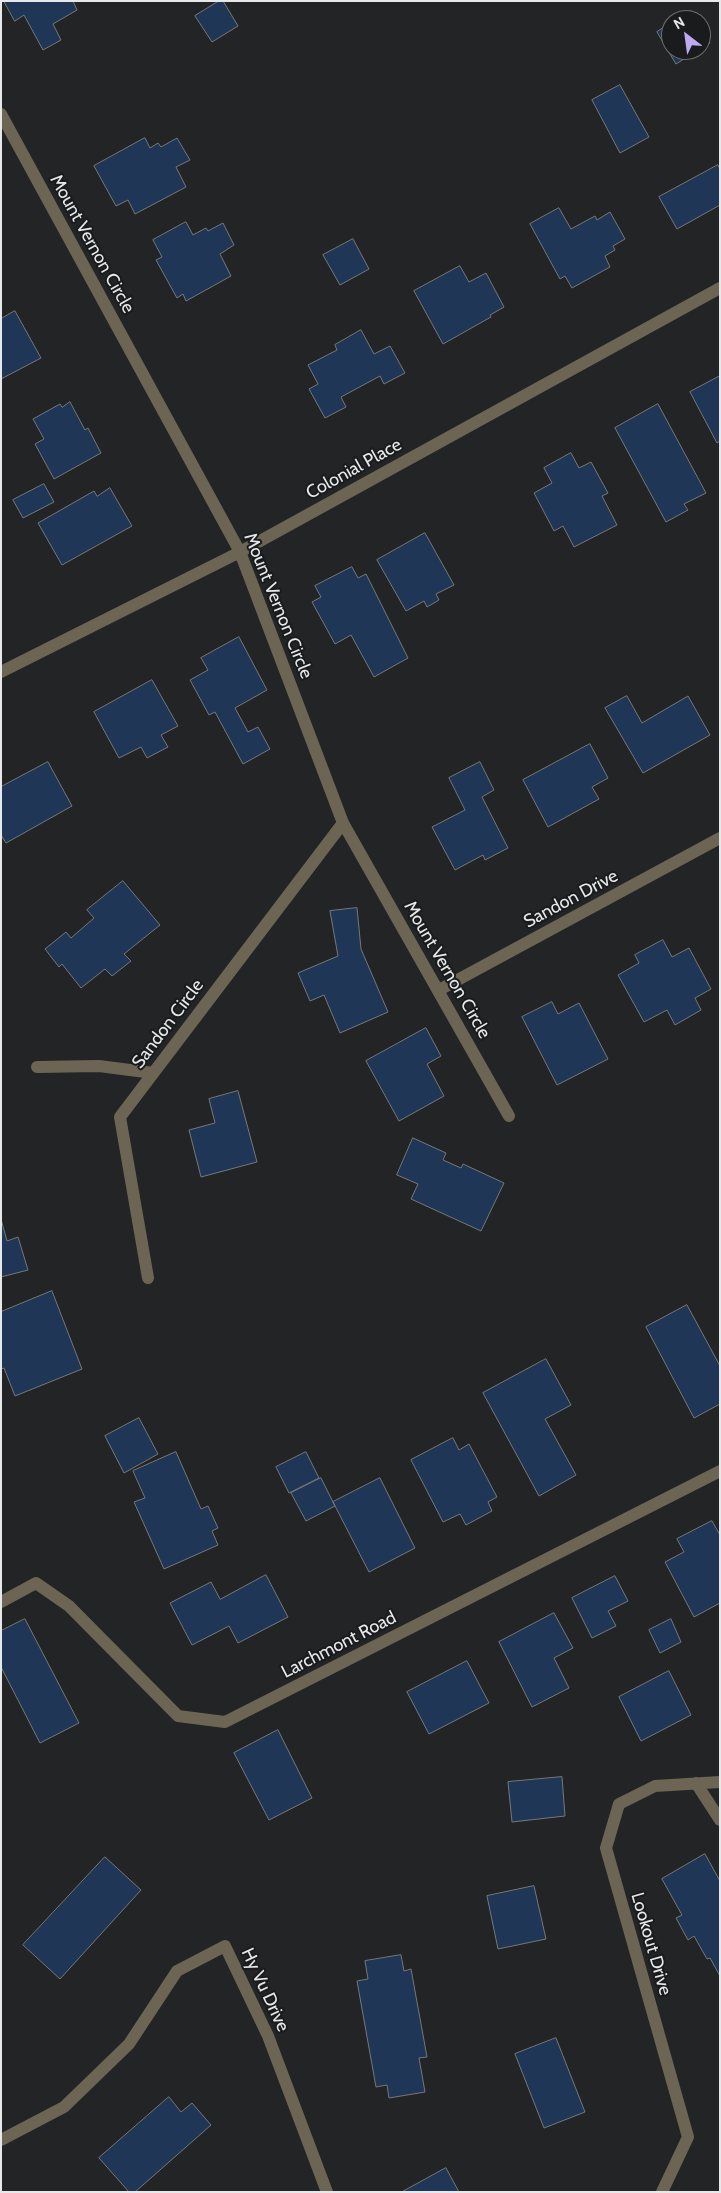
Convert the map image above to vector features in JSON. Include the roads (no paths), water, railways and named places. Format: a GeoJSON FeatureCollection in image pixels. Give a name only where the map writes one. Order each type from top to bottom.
{"type":"FeatureCollection","features":[{"type":"Feature","properties":{"kind":"street","name":"Mount Vernon Circle"},"geometry":{"type":"LineString","coordinates":[[1,114],[240,552],[343,823],[509,1116]]}},
{"type":"Feature","properties":{"kind":"street","name":"Colonial Place"},"geometry":{"type":"LineString","coordinates":[[1,672],[240,552],[720,288]]}},
{"type":"Feature","properties":{"kind":"street","name":"Sandon Circle"},"geometry":{"type":"LineString","coordinates":[[148,1278],[120,1117],[343,823]]}},
{"type":"Feature","properties":{"kind":"street","name":"Sandon Drive"},"geometry":{"type":"LineString","coordinates":[[438,990],[720,838]]}},
{"type":"Feature","properties":{"kind":"street"},"geometry":{"type":"LineString","coordinates":[[37,1067],[99,1066],[154,1073]]}},
{"type":"Feature","properties":{"kind":"street","name":"Larchmont Road"},"geometry":{"type":"LineString","coordinates":[[1,1602],[36,1583],[68,1606],[178,1716],[225,1722],[720,1472]]}},
{"type":"Feature","properties":{"kind":"street","name":"Lookout Drive"},"geometry":{"type":"LineString","coordinates":[[662,2192],[688,2137],[606,1848],[619,1804],[654,1786],[720,1782]]}},
{"type":"Feature","properties":{"kind":"street"},"geometry":{"type":"LineString","coordinates":[[696,1783],[720,1820]]}},
{"type":"Feature","properties":{"kind":"street","name":"Hy Vu Drive"},"geometry":{"type":"LineString","coordinates":[[1,2140],[64,2107],[129,2044],[177,1971],[225,1946],[268,2036],[327,2192]]}}]}
